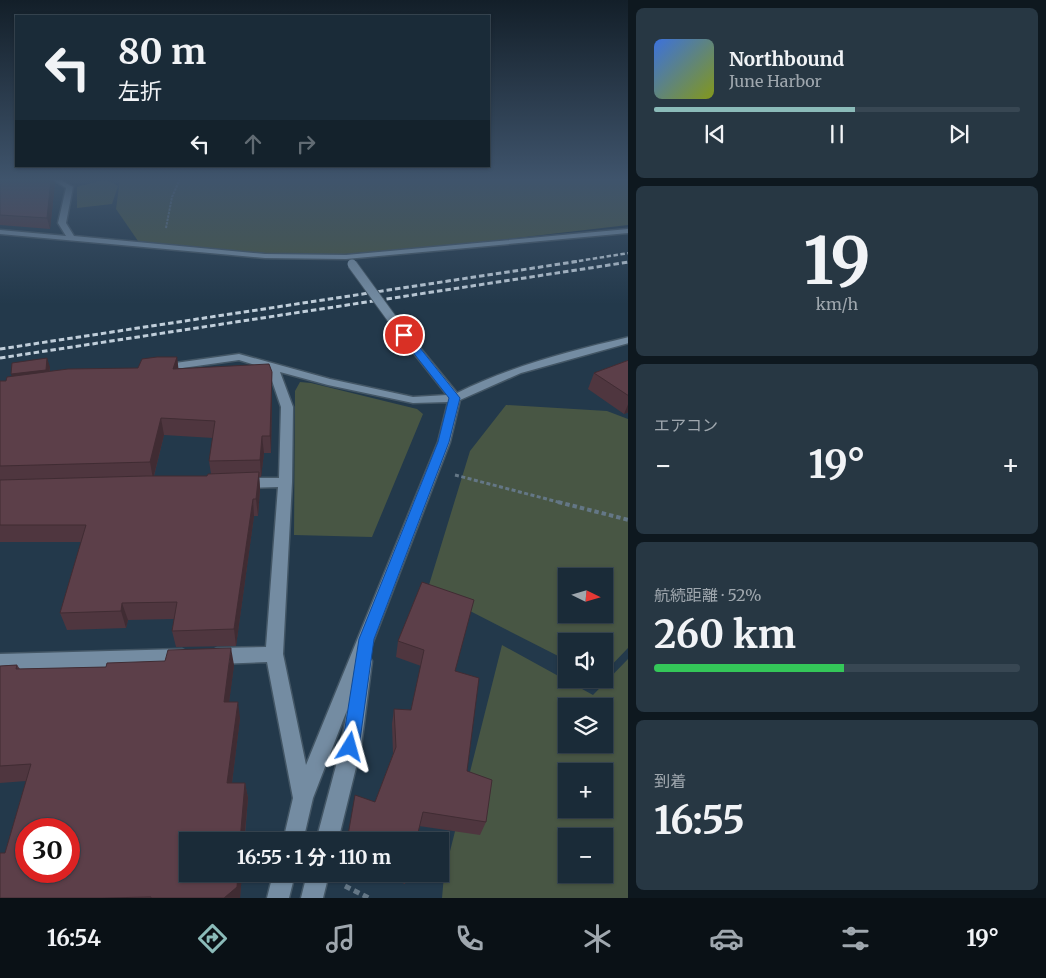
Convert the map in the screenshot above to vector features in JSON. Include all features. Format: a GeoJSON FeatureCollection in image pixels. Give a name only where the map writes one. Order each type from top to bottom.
{"type":"FeatureCollection","features":[{"type":"Feature","properties":{"kind":"street"},"geometry":{"type":"LineString","coordinates":[[62,221],[71,238]]}},
{"type":"Feature","properties":{"kind":"street"},"geometry":{"type":"LineString","coordinates":[[0,232],[265,256],[349,260],[628,231]]}},
{"type":"Feature","properties":{"kind":"street"},"geometry":{"type":"LineString","coordinates":[[349,260],[395,323],[455,398]]}},
{"type":"Feature","properties":{"kind":"street"},"geometry":{"type":"LineString","coordinates":[[152,369],[238,357],[328,382],[413,400],[455,398],[483,383],[563,356],[628,340]]}},
{"type":"Feature","properties":{"kind":"street"},"geometry":{"type":"LineString","coordinates":[[273,367],[287,407],[285,482],[274,654],[303,798]]}},
{"type":"Feature","properties":{"kind":"street"},"geometry":{"type":"LineString","coordinates":[[294,832],[303,798],[444,442],[455,398]]}},
{"type":"Feature","properties":{"kind":"street"},"geometry":{"type":"LineString","coordinates":[[226,484],[285,482]]}},
{"type":"Feature","properties":{"kind":"street"},"geometry":{"type":"LineString","coordinates":[[329,832],[350,747],[366,639]]}},
{"type":"Feature","properties":{"kind":"street"},"geometry":{"type":"LineString","coordinates":[[0,662],[274,654]]}},
{"type":"Feature","properties":{"kind":"street"},"geometry":{"type":"LineString","coordinates":[[278,898],[282,882]]}},
{"type":"Feature","properties":{"kind":"street"},"geometry":{"type":"LineString","coordinates":[[312,898],[316,882]]}},
{"type":"Feature","properties":{"kind":"path"},"geometry":{"type":"LineString","coordinates":[[156,247],[169,221]]}},
{"type":"Feature","properties":{"kind":"path"},"geometry":{"type":"LineString","coordinates":[[433,469],[628,520]]}},
{"type":"Feature","properties":{"kind":"green space"},"geometry":{"type":"Polygon","coordinates":[[[124,221],[628,221],[628,225],[466,244],[296,258],[138,241],[124,221]]]}},
{"type":"Feature","properties":{"kind":"green space"},"geometry":{"type":"Polygon","coordinates":[[[300,382],[417,409],[423,414],[372,537],[294,535],[295,391],[300,382]]]}},
{"type":"Feature","properties":{"kind":"green space"},"geometry":{"type":"Polygon","coordinates":[[[506,405],[607,411],[628,419],[628,648],[613,664],[613,633],[558,633],[558,656],[472,612],[425,598],[470,451],[506,405]]]}},
{"type":"Feature","properties":{"kind":"green space"},"geometry":{"type":"Polygon","coordinates":[[[502,645],[558,676],[558,688],[580,688],[593,695],[600,688],[613,688],[613,674],[628,659],[628,898],[442,898],[443,882],[449,882],[449,855],[502,645]]]}},
{"type":"Feature","properties":{"kind":"building"},"geometry":{"type":"Polygon","coordinates":[[[177,357],[173,369],[269,364],[272,372],[270,436],[262,436],[260,460],[209,461],[215,421],[161,418],[150,462],[0,466],[0,381],[6,381],[7,377],[68,369],[138,368],[142,359],[177,357]]]}},
{"type":"Feature","properties":{"kind":"building"},"geometry":{"type":"Polygon","coordinates":[[[47,358],[46,370],[11,374],[12,363],[47,358]]]}},
{"type":"Feature","properties":{"kind":"building"},"geometry":{"type":"Polygon","coordinates":[[[628,360],[628,395],[594,373],[628,360]]]}},
{"type":"Feature","properties":{"kind":"building"},"geometry":{"type":"Polygon","coordinates":[[[259,472],[256,499],[253,499],[234,629],[172,631],[177,602],[122,603],[121,611],[60,613],[86,525],[0,525],[0,480],[207,476],[208,474],[259,472]]]}},
{"type":"Feature","properties":{"kind":"building"},"geometry":{"type":"Polygon","coordinates":[[[422,582],[474,600],[455,671],[479,678],[467,771],[492,780],[486,822],[423,812],[418,832],[349,832],[355,795],[375,802],[396,747],[394,709],[411,710],[424,650],[398,641],[422,582]]]}},
{"type":"Feature","properties":{"kind":"building"},"geometry":{"type":"Polygon","coordinates":[[[231,648],[224,702],[238,702],[227,783],[245,783],[241,832],[179,832],[179,882],[237,882],[237,887],[224,898],[0,898],[0,853],[5,853],[15,819],[15,883],[80,883],[80,818],[15,818],[31,764],[0,766],[0,666],[17,665],[16,669],[106,667],[107,663],[165,661],[168,650],[231,648]]]}},
{"type":"Feature","properties":{"kind":"railway"},"geometry":{"type":"LineString","coordinates":[[572,262],[628,253]]}},
{"type":"Feature","properties":{"kind":"railway"},"geometry":{"type":"LineString","coordinates":[[0,349],[580,261]]}},
{"type":"Feature","properties":{"kind":"railway"},"geometry":{"type":"LineString","coordinates":[[0,358],[628,262]]}},
{"type":"Feature","properties":{"kind":"route"},"geometry":{"type":"LineString","coordinates":[[350,747],[366,639],[444,442],[455,398],[404,335]]}}]}
